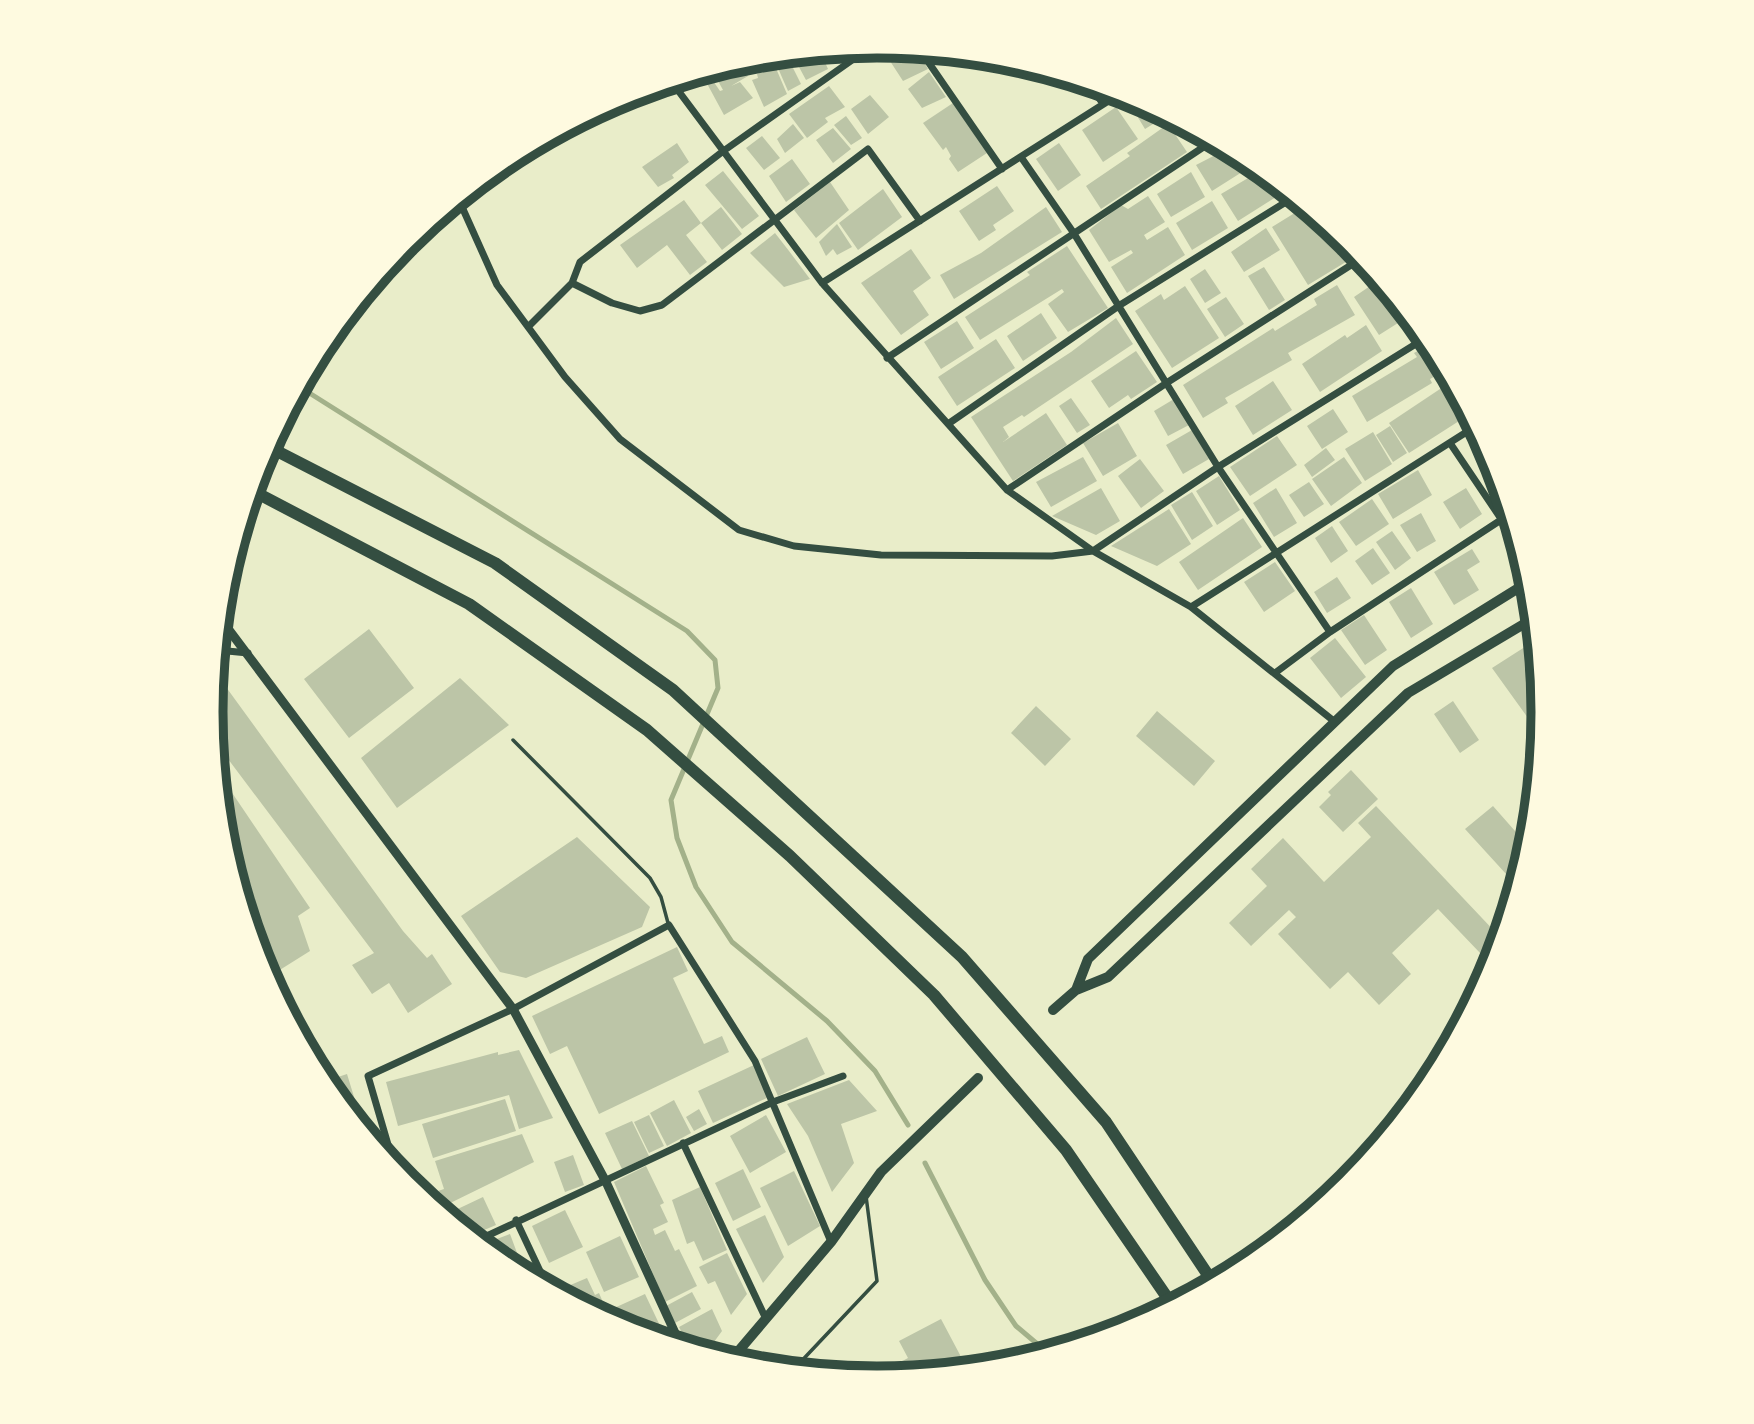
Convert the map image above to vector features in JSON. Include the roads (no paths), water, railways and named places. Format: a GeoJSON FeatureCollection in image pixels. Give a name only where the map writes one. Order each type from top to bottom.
{"type":"FeatureCollection","features":[{"type":"Feature","properties":{"kind":"highway"},"geometry":{"type":"LineString","coordinates":[[278,451],[495,563],[673,690],[962,957],[1106,1122],[1209,1276]]}},
{"type":"Feature","properties":{"kind":"highway"},"geometry":{"type":"LineString","coordinates":[[260,495],[469,604],[647,730],[780,846],[933,995],[1048,1129],[1066,1150],[1168,1298]]}},
{"type":"Feature","properties":{"kind":"main road"},"geometry":{"type":"LineString","coordinates":[[1076,990],[1088,959],[1394,666],[1520,588]]}},
{"type":"Feature","properties":{"kind":"main road"},"geometry":{"type":"LineString","coordinates":[[1053,1010],[1076,990],[1108,977],[1408,693],[1525,623]]}},
{"type":"Feature","properties":{"kind":"main road"},"geometry":{"type":"LineString","coordinates":[[738,1351],[831,1242],[881,1172],[978,1077]]}},
{"type":"Feature","properties":{"kind":"street"},"geometry":{"type":"LineString","coordinates":[[527,327],[572,283],[580,262],[722,152],[854,59]]}},
{"type":"Feature","properties":{"kind":"street"},"geometry":{"type":"LineString","coordinates":[[927,60],[1002,169]]}},
{"type":"Feature","properties":{"kind":"street"},"geometry":{"type":"LineString","coordinates":[[677,89],[822,283],[1007,490],[1093,551],[1191,607],[1335,722]]}},
{"type":"Feature","properties":{"kind":"street"},"geometry":{"type":"LineString","coordinates":[[1098,96],[1103,104]]}},
{"type":"Feature","properties":{"kind":"street"},"geometry":{"type":"LineString","coordinates":[[822,283],[1109,101]]}},
{"type":"Feature","properties":{"kind":"street"},"geometry":{"type":"LineString","coordinates":[[887,358],[1205,146]]}},
{"type":"Feature","properties":{"kind":"street"},"geometry":{"type":"LineString","coordinates":[[572,283],[612,303],[640,311],[662,305],[868,149],[920,221]]}},
{"type":"Feature","properties":{"kind":"street"},"geometry":{"type":"LineString","coordinates":[[1021,157],[1120,304],[1219,467],[1330,632]]}},
{"type":"Feature","properties":{"kind":"street"},"geometry":{"type":"LineString","coordinates":[[948,424],[1120,304],[1286,202]]}},
{"type":"Feature","properties":{"kind":"street"},"geometry":{"type":"LineString","coordinates":[[462,207],[497,285],[565,377],[620,439],[739,530],[794,546],[881,555],[1052,556],[1093,551],[1219,467],[1417,343]]}},
{"type":"Feature","properties":{"kind":"street"},"geometry":{"type":"LineString","coordinates":[[1007,490],[1168,382],[1353,264]]}},
{"type":"Feature","properties":{"kind":"street"},"geometry":{"type":"LineString","coordinates":[[1191,607],[1468,431]]}},
{"type":"Feature","properties":{"kind":"street"},"geometry":{"type":"LineString","coordinates":[[1450,443],[1504,525]]}},
{"type":"Feature","properties":{"kind":"street"},"geometry":{"type":"LineString","coordinates":[[1275,673],[1330,632],[1500,520]]}},
{"type":"Feature","properties":{"kind":"street"},"geometry":{"type":"LineString","coordinates":[[228,628],[513,1009],[606,1182],[676,1335]]}},
{"type":"Feature","properties":{"kind":"street"},"geometry":{"type":"LineString","coordinates":[[226,651],[249,653]]}},
{"type":"Feature","properties":{"kind":"street"},"geometry":{"type":"LineString","coordinates":[[389,1147],[368,1076],[513,1009],[669,926],[755,1061],[831,1242]]}},
{"type":"Feature","properties":{"kind":"street"},"geometry":{"type":"LineString","coordinates":[[486,1236],[773,1102],[843,1076]]}},
{"type":"Feature","properties":{"kind":"street"},"geometry":{"type":"LineString","coordinates":[[683,1143],[766,1319]]}},
{"type":"Feature","properties":{"kind":"street"},"geometry":{"type":"LineString","coordinates":[[516,1220],[541,1273]]}},
{"type":"Feature","properties":{"kind":"lane"},"geometry":{"type":"LineString","coordinates":[[513,740],[650,878],[660,897],[669,926]]}},
{"type":"Feature","properties":{"kind":"lane"},"geometry":{"type":"LineString","coordinates":[[801,1362],[877,1281],[865,1194]]}},
{"type":"Feature","properties":{"kind":"waterway"},"geometry":{"type":"LineString","coordinates":[[307,391],[687,631],[715,660],[718,688],[671,800],[677,838],[696,887],[732,942],[827,1021],[875,1071],[908,1125]]}},
{"type":"Feature","properties":{"kind":"waterway"},"geometry":{"type":"LineString","coordinates":[[925,1163],[985,1280],[1016,1326],[1039,1346]]}}]}
